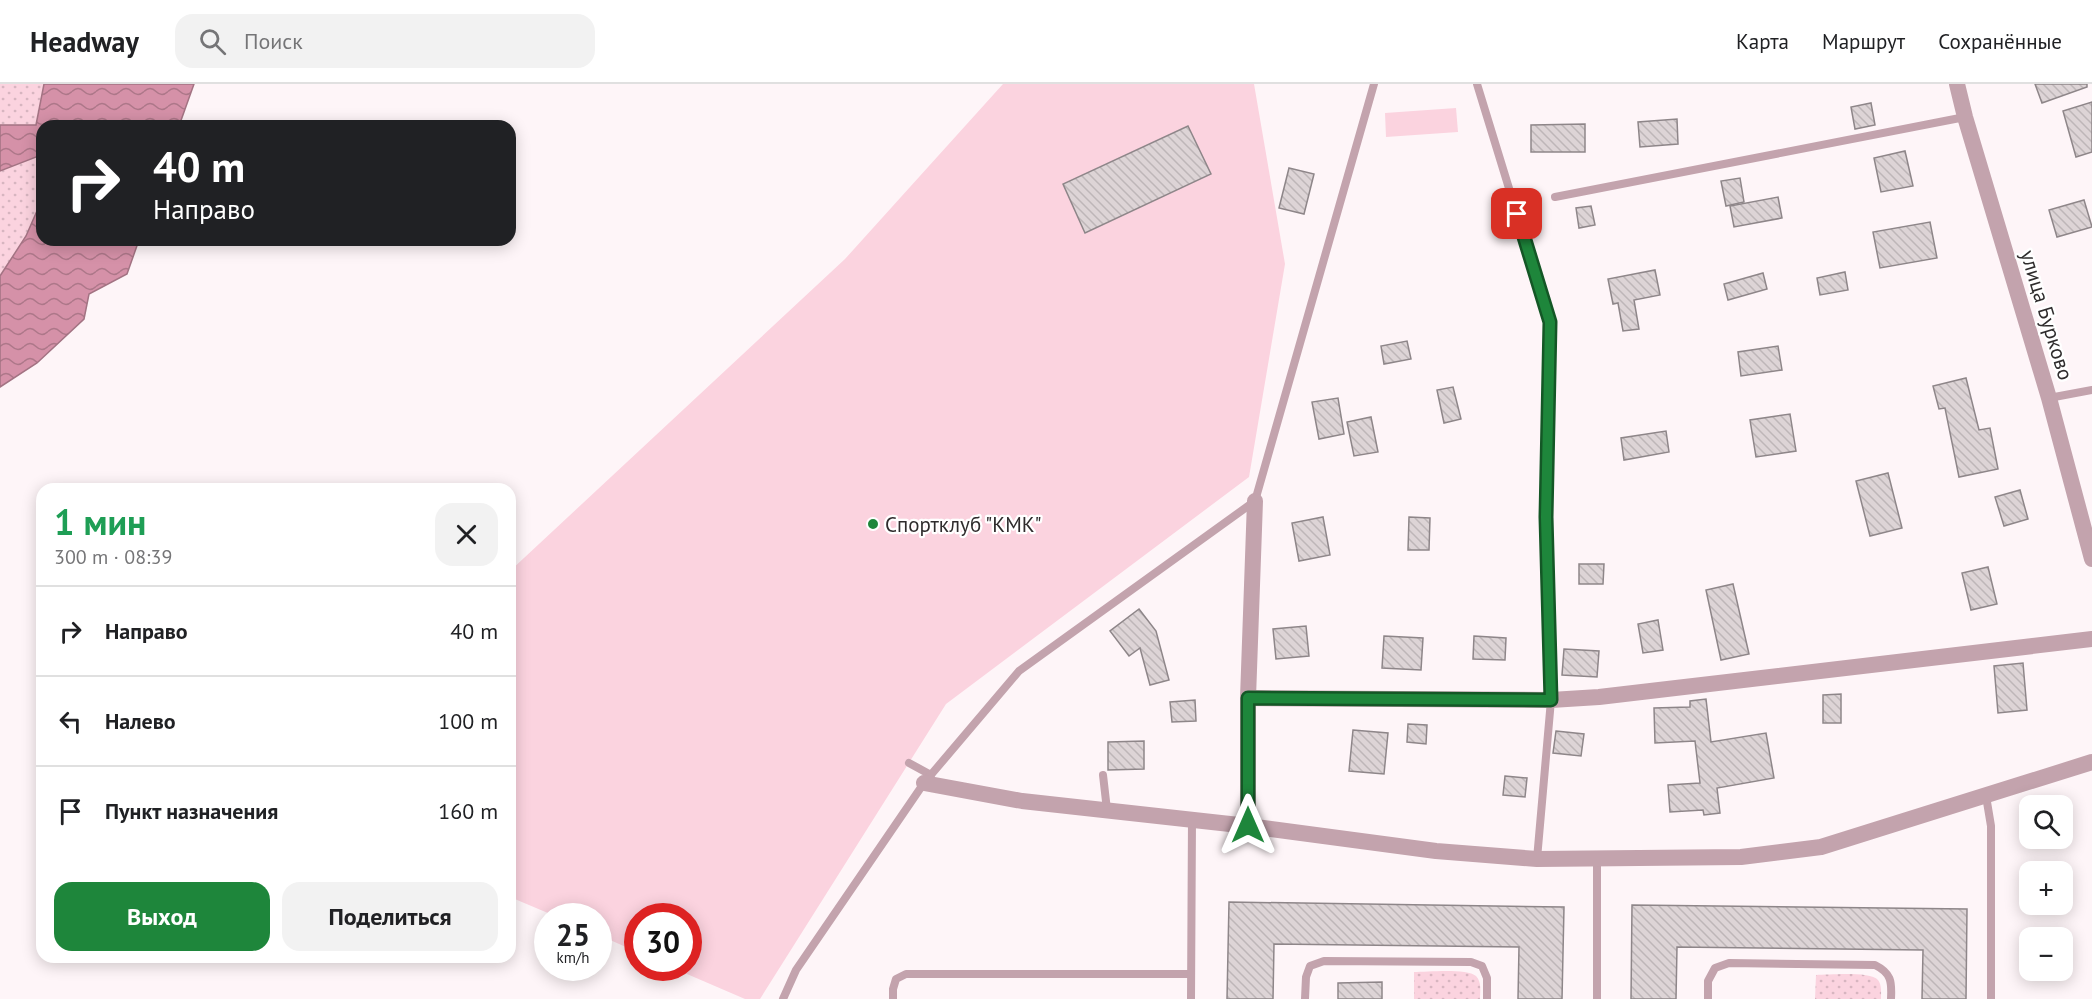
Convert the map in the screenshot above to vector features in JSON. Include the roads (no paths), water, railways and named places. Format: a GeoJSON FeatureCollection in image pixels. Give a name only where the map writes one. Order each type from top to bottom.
{"type":"FeatureCollection","features":[{"type":"Feature","properties":{"kind":"street","name":"улица Бурково"},"geometry":{"type":"LineString","coordinates":[[1957,84],[2049,398],[2092,559]]}},
{"type":"Feature","properties":{"kind":"street"},"geometry":{"type":"LineString","coordinates":[[1248,825],[1248,698],[1256,501]]}},
{"type":"Feature","properties":{"kind":"street"},"geometry":{"type":"LineString","coordinates":[[1248,698],[1551,700],[1599,698],[2092,639]]}},
{"type":"Feature","properties":{"kind":"street"},"geometry":{"type":"LineString","coordinates":[[928,779],[1022,801],[1248,825],[1437,851],[1537,859],[1741,857],[1821,847],[2092,762]]}},
{"type":"Feature","properties":{"kind":"lane"},"geometry":{"type":"LineString","coordinates":[[783,999],[796,969],[928,779],[1020,671],[1256,501],[1374,84]]}},
{"type":"Feature","properties":{"kind":"lane"},"geometry":{"type":"LineString","coordinates":[[1477,84],[1550,322],[1546,517],[1551,700],[1537,859]]}},
{"type":"Feature","properties":{"kind":"lane"},"geometry":{"type":"LineString","coordinates":[[1555,197],[1965,117]]}},
{"type":"Feature","properties":{"kind":"lane"},"geometry":{"type":"LineString","coordinates":[[2049,398],[2092,390]]}},
{"type":"Feature","properties":{"kind":"lane"},"geometry":{"type":"LineString","coordinates":[[909,763],[928,779]]}},
{"type":"Feature","properties":{"kind":"lane"},"geometry":{"type":"LineString","coordinates":[[1103,775],[1107,810]]}},
{"type":"Feature","properties":{"kind":"lane"},"geometry":{"type":"LineString","coordinates":[[1986,796],[1991,826],[1991,999]]}},
{"type":"Feature","properties":{"kind":"lane"},"geometry":{"type":"LineString","coordinates":[[1191,999],[1192,819]]}},
{"type":"Feature","properties":{"kind":"lane"},"geometry":{"type":"LineString","coordinates":[[1597,858],[1597,999]]}},
{"type":"Feature","properties":{"kind":"lane"},"geometry":{"type":"LineString","coordinates":[[1305,999],[1306,977],[1310,966],[1324,961],[1471,962],[1482,966],[1487,978],[1487,999]]}},
{"type":"Feature","properties":{"kind":"lane"},"geometry":{"type":"LineString","coordinates":[[1708,999],[1708,981],[1715,968],[1729,963],[1875,965],[1886,971],[1892,984],[1891,999]]}},
{"type":"Feature","properties":{"kind":"lane"},"geometry":{"type":"LineString","coordinates":[[893,999],[896,979],[906,974],[1191,974]]}},
{"type":"Feature","properties":{"kind":"water"},"geometry":{"type":"Polygon","coordinates":[[[44,84],[194,84],[181,120],[37,120],[44,84]]]}},
{"type":"Feature","properties":{"kind":"water"},"geometry":{"type":"Polygon","coordinates":[[[0,125],[36,125],[36,157],[0,171],[0,125]]]}},
{"type":"Feature","properties":{"kind":"water"},"geometry":{"type":"Polygon","coordinates":[[[36,213],[36,246],[137,246],[127,274],[89,294],[84,319],[37,363],[0,387],[0,276],[26,236],[36,213]]]}},
{"type":"Feature","properties":{"kind":"place","name":"Спортклуб \"КМК\""},"geometry":{"type":"Point","coordinates":[873,524]}}]}
